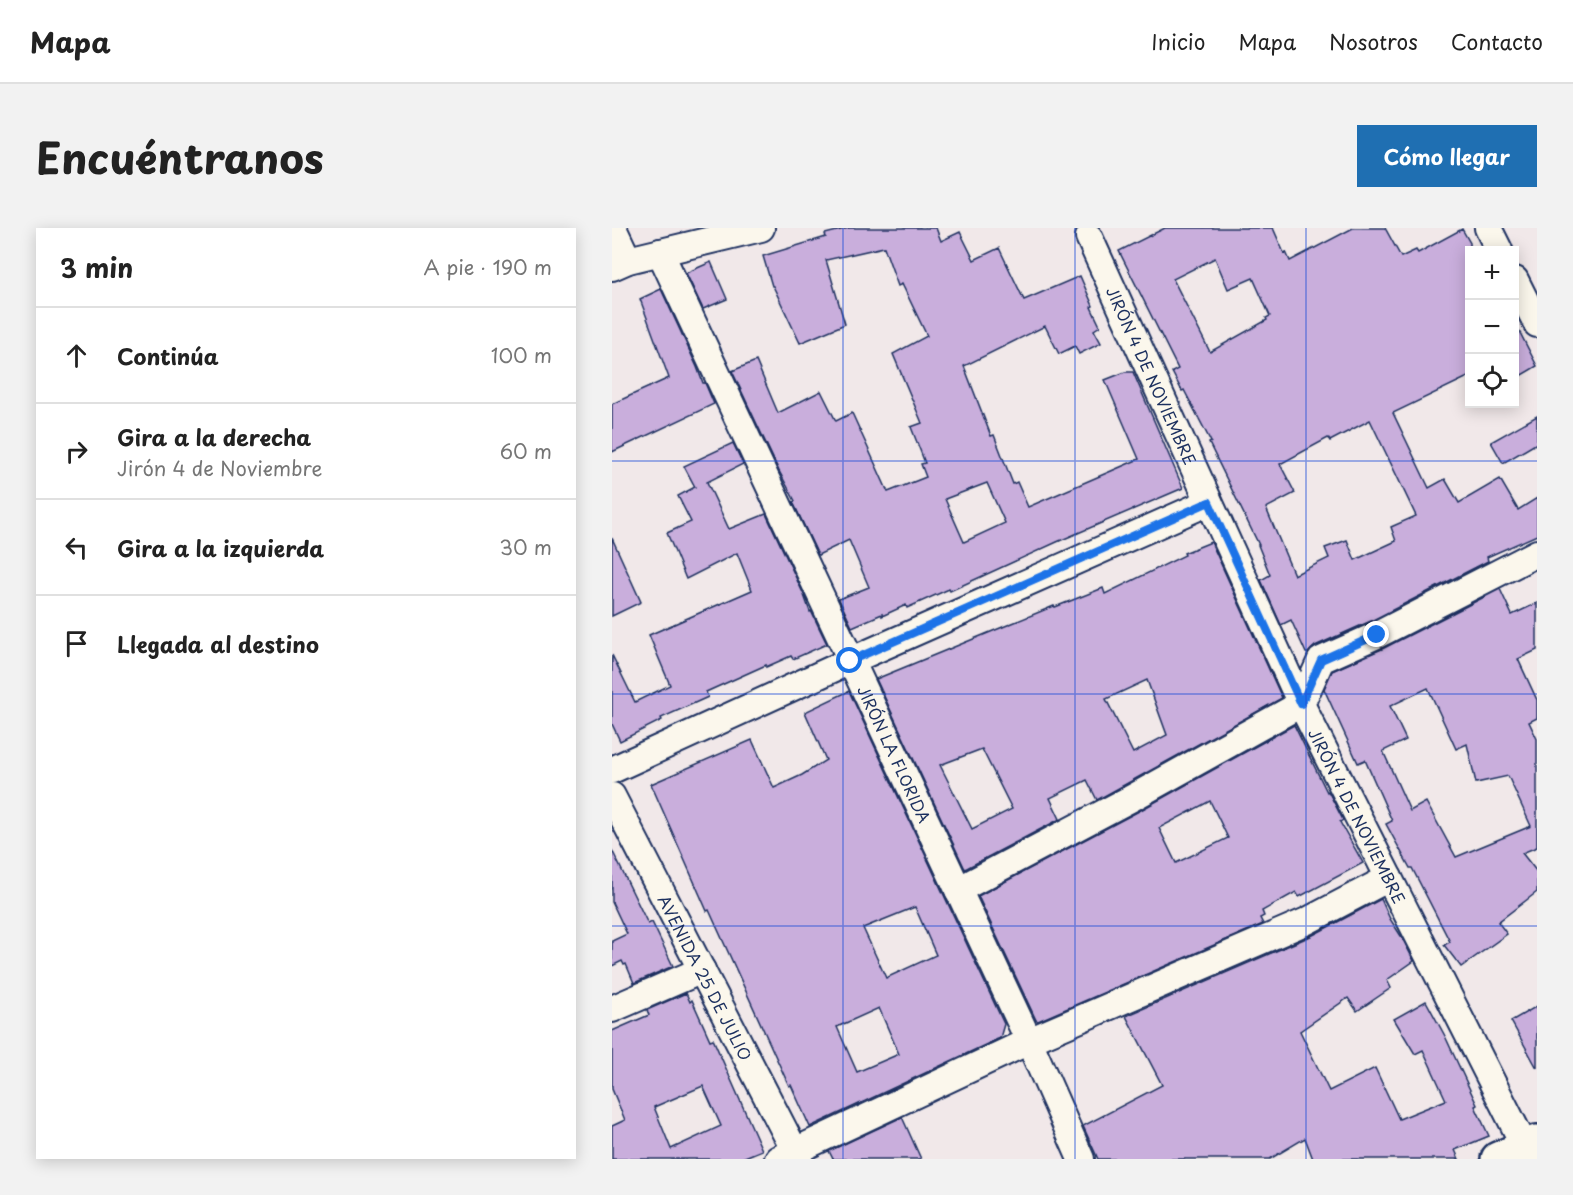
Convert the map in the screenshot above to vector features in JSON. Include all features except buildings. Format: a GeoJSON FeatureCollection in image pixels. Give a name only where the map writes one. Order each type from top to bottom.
{"type":"FeatureCollection","features":[{"type":"Feature","properties":{"kind":"street"},"geometry":{"type":"LineString","coordinates":[[613,228],[620,264],[761,228]]}},
{"type":"Feature","properties":{"kind":"street"},"geometry":{"type":"LineString","coordinates":[[1488,228],[1497,246]]}},
{"type":"Feature","properties":{"kind":"street","name":"JIRÓN 4 DE NOVIEMBRE"},"geometry":{"type":"LineString","coordinates":[[1091,231],[1209,502],[1301,704],[1523,1152]]}},
{"type":"Feature","properties":{"kind":"street","name":"JIRÓN LA FLORIDA"},"geometry":{"type":"LineString","coordinates":[[660,252],[1029,1041],[1081,1159]]}},
{"type":"Feature","properties":{"kind":"street"},"geometry":{"type":"LineString","coordinates":[[1519,288],[1537,324]]}},
{"type":"Feature","properties":{"kind":"street"},"geometry":{"type":"LineString","coordinates":[[612,770],[850,661],[1209,502]]}},
{"type":"Feature","properties":{"kind":"street"},"geometry":{"type":"LineString","coordinates":[[958,890],[1132,798],[1301,704],[1321,660],[1377,635],[1537,553]]}},
{"type":"Feature","properties":{"kind":"street","name":"AVENIDA 25 DE JULIO"},"geometry":{"type":"LineString","coordinates":[[612,796],[702,970],[790,1157]]}},
{"type":"Feature","properties":{"kind":"street"},"geometry":{"type":"LineString","coordinates":[[790,1157],[1029,1041],[1307,921],[1389,878]]}},
{"type":"Feature","properties":{"kind":"street"},"geometry":{"type":"LineString","coordinates":[[612,1009],[702,970]]}},
{"type":"Feature","properties":{"kind":"route"},"geometry":{"type":"LineString","coordinates":[[850,661],[1209,502],[1301,704],[1321,660],[1377,635]]}}]}
